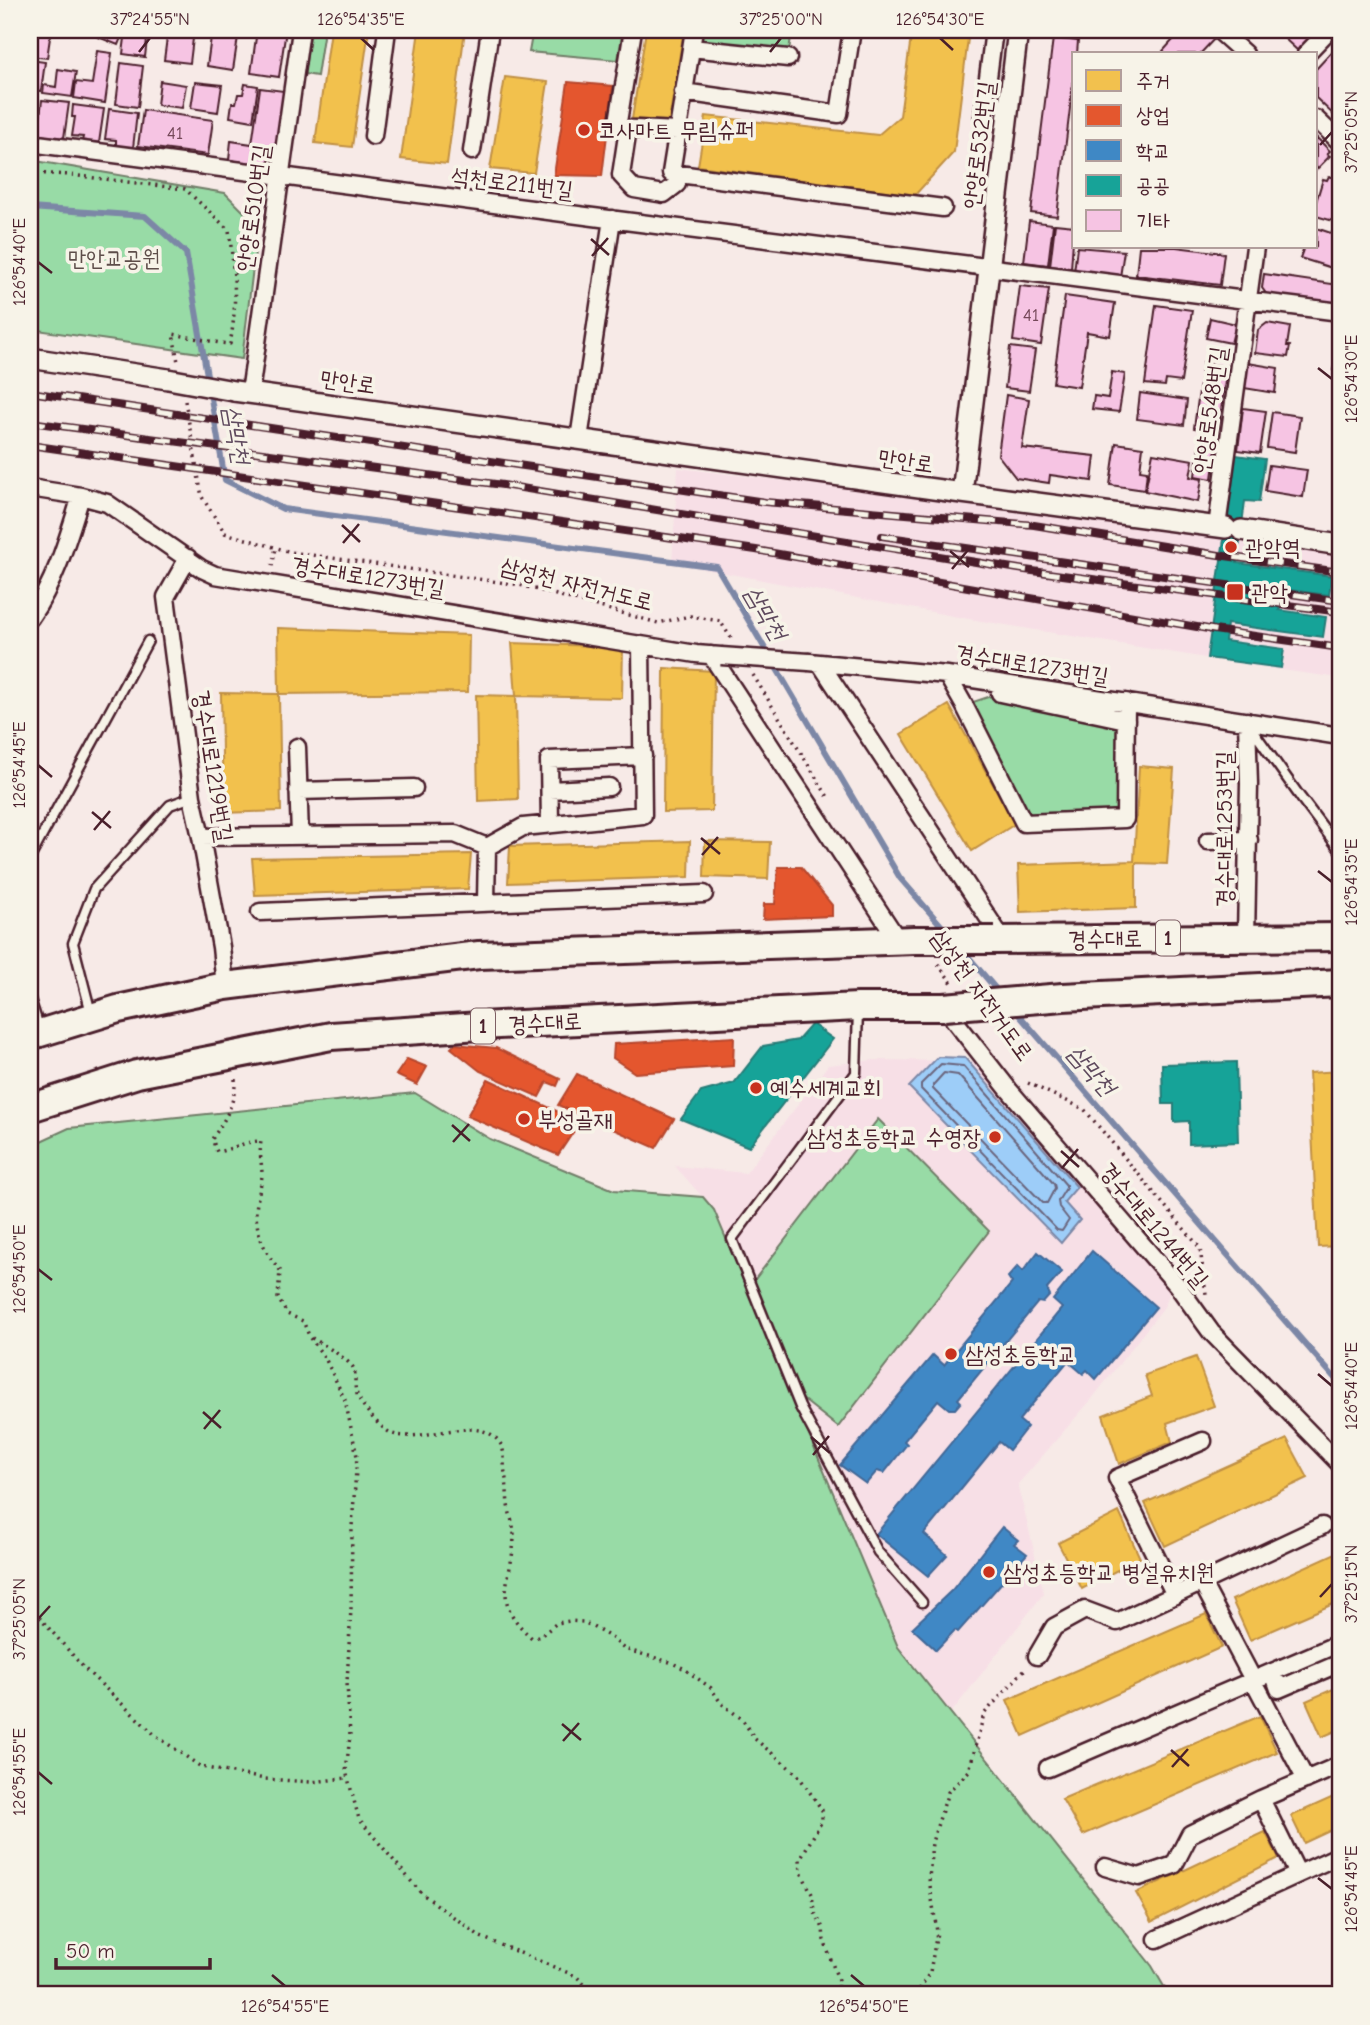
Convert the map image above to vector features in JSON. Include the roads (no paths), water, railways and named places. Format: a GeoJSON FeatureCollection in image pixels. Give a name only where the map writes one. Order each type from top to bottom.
{"type":"FeatureCollection","features":[{"type":"Feature","properties":{"kind":"main road","name":"경수대로"},"geometry":{"type":"LineString","coordinates":[[999,940],[1340,937]]}},
{"type":"Feature","properties":{"kind":"main road","name":"1"},"geometry":{"type":"LineString","coordinates":[[35,1034],[118,1009],[225,986],[479,955],[906,940],[999,940]]}},
{"type":"Feature","properties":{"kind":"main road","name":"1"},"geometry":{"type":"LineString","coordinates":[[951,999],[1063,997],[1340,983]]}},
{"type":"Feature","properties":{"kind":"main road","name":"경수대로"},"geometry":{"type":"LineString","coordinates":[[30,1108],[137,1074],[331,1036],[858,1007],[951,999]]}},
{"type":"Feature","properties":{"kind":"street","name":"안양로510번길"},"geometry":{"type":"LineString","coordinates":[[242,392],[282,176],[301,30]]}},
{"type":"Feature","properties":{"kind":"street"},"geometry":{"type":"LineString","coordinates":[[373,136],[387,30]]}},
{"type":"Feature","properties":{"kind":"street"},"geometry":{"type":"LineString","coordinates":[[472,151],[490,30]]}},
{"type":"Feature","properties":{"kind":"street"},"geometry":{"type":"LineString","coordinates":[[633,30],[617,128],[677,131]]}},
{"type":"Feature","properties":{"kind":"street"},"geometry":{"type":"LineString","coordinates":[[694,30],[671,173],[943,208]]}},
{"type":"Feature","properties":{"kind":"street"},"geometry":{"type":"LineString","coordinates":[[683,92],[839,114],[852,30]]}},
{"type":"Feature","properties":{"kind":"street"},"geometry":{"type":"LineString","coordinates":[[983,117],[994,30]]}},
{"type":"Feature","properties":{"kind":"street","name":"안양로532번길"},"geometry":{"type":"LineString","coordinates":[[962,493],[1018,30]]}},
{"type":"Feature","properties":{"kind":"street"},"geometry":{"type":"LineString","coordinates":[[1218,30],[1243,52]]}},
{"type":"Feature","properties":{"kind":"street"},"geometry":{"type":"LineString","coordinates":[[1308,52],[1329,30]]}},
{"type":"Feature","properties":{"kind":"street"},"geometry":{"type":"LineString","coordinates":[[691,48],[788,58]]}},
{"type":"Feature","properties":{"kind":"street"},"geometry":{"type":"LineString","coordinates":[[1318,121],[1340,142]]}},
{"type":"Feature","properties":{"kind":"street"},"geometry":{"type":"LineString","coordinates":[[628,129],[621,175],[634,189],[664,194],[677,184]]}},
{"type":"Feature","properties":{"kind":"street","name":"석천로211번길"},"geometry":{"type":"LineString","coordinates":[[30,143],[988,267]]}},
{"type":"Feature","properties":{"kind":"street"},"geometry":{"type":"LineString","coordinates":[[579,439],[612,219]]}},
{"type":"Feature","properties":{"kind":"street","name":"안양로548번길"},"geometry":{"type":"LineString","coordinates":[[1228,529],[1255,248]]}},
{"type":"Feature","properties":{"kind":"street"},"geometry":{"type":"LineString","coordinates":[[988,267],[1340,312]]}},
{"type":"Feature","properties":{"kind":"street","name":"만안로"},"geometry":{"type":"LineString","coordinates":[[30,358],[174,377],[242,392],[1340,545]]}},
{"type":"Feature","properties":{"kind":"street","name":"경수대로1273번길"},"geometry":{"type":"LineString","coordinates":[[30,488],[107,503],[202,569],[215,575],[641,645],[716,655],[947,675],[1340,736]]}},
{"type":"Feature","properties":{"kind":"street"},"geometry":{"type":"LineString","coordinates":[[30,618],[65,550],[81,496]]}},
{"type":"Feature","properties":{"kind":"street","name":"경수대로1219번길"},"geometry":{"type":"LineString","coordinates":[[188,558],[166,597],[192,797],[221,947],[225,986]]}},
{"type":"Feature","properties":{"kind":"street"},"geometry":{"type":"LineString","coordinates":[[201,837],[455,834],[487,846],[523,827],[643,816],[641,645]]}},
{"type":"Feature","properties":{"kind":"street"},"geometry":{"type":"LineString","coordinates":[[716,655],[906,940]]}},
{"type":"Feature","properties":{"kind":"street"},"geometry":{"type":"LineString","coordinates":[[815,662],[999,940]]}},
{"type":"Feature","properties":{"kind":"street"},"geometry":{"type":"LineString","coordinates":[[947,675],[1024,823],[1125,819],[1126,702]]}},
{"type":"Feature","properties":{"kind":"street"},"geometry":{"type":"LineString","coordinates":[[1000,693],[1126,720]]}},
{"type":"Feature","properties":{"kind":"street","name":"경수대로1253번길"},"geometry":{"type":"LineString","coordinates":[[1246,937],[1249,784],[1247,721]]}},
{"type":"Feature","properties":{"kind":"street"},"geometry":{"type":"LineString","coordinates":[[297,747],[300,836]]}},
{"type":"Feature","properties":{"kind":"street"},"geometry":{"type":"LineString","coordinates":[[550,824],[550,760],[643,755]]}},
{"type":"Feature","properties":{"kind":"street"},"geometry":{"type":"LineString","coordinates":[[550,790],[609,787]]}},
{"type":"Feature","properties":{"kind":"street"},"geometry":{"type":"LineString","coordinates":[[298,791],[414,788]]}},
{"type":"Feature","properties":{"kind":"street"},"geometry":{"type":"LineString","coordinates":[[1208,841],[1248,840]]}},
{"type":"Feature","properties":{"kind":"street"},"geometry":{"type":"LineString","coordinates":[[486,902],[487,846]]}},
{"type":"Feature","properties":{"kind":"street"},"geometry":{"type":"LineString","coordinates":[[260,912],[704,894]]}},
{"type":"Feature","properties":{"kind":"street","name":"경수대로1244번길"},"geometry":{"type":"LineString","coordinates":[[951,999],[1009,1090],[1177,1285],[1211,1332],[1340,1464]]}},
{"type":"Feature","properties":{"kind":"street"},"geometry":{"type":"LineString","coordinates":[[1175,1595],[1117,1478],[1203,1441]]}},
{"type":"Feature","properties":{"kind":"street"},"geometry":{"type":"LineString","coordinates":[[1037,1656],[1054,1627],[1085,1610],[1117,1622],[1322,1526]]}},
{"type":"Feature","properties":{"kind":"street"},"geometry":{"type":"LineString","coordinates":[[1202,1583],[1306,1780]]}},
{"type":"Feature","properties":{"kind":"street"},"geometry":{"type":"LineString","coordinates":[[1048,1768],[1340,1643]]}},
{"type":"Feature","properties":{"kind":"street"},"geometry":{"type":"LineString","coordinates":[[1273,1672],[1279,1689],[1340,1663]]}},
{"type":"Feature","properties":{"kind":"street"},"geometry":{"type":"LineString","coordinates":[[1105,1867],[1139,1877],[1174,1865],[1190,1834],[1261,1799],[1340,1765]]}},
{"type":"Feature","properties":{"kind":"street"},"geometry":{"type":"LineString","coordinates":[[1261,1799],[1298,1874]]}},
{"type":"Feature","properties":{"kind":"street"},"geometry":{"type":"LineString","coordinates":[[1157,1939],[1340,1854]]}},
{"type":"Feature","properties":{"kind":"lane"},"geometry":{"type":"LineString","coordinates":[[30,858],[148,641]]}},
{"type":"Feature","properties":{"kind":"lane"},"geometry":{"type":"LineString","coordinates":[[1247,721],[1340,850]]}},
{"type":"Feature","properties":{"kind":"lane"},"geometry":{"type":"LineString","coordinates":[[92,1017],[73,943],[94,889],[170,805],[192,797]]}},
{"type":"Feature","properties":{"kind":"lane"},"geometry":{"type":"LineString","coordinates":[[30,999],[35,1034]]}},
{"type":"Feature","properties":{"kind":"lane"},"geometry":{"type":"LineString","coordinates":[[858,1007],[856,1073],[732,1239],[800,1407],[823,1451],[878,1552],[922,1602]]}},
{"type":"Feature","properties":{"kind":"water","name":"삼성초등학교 수영장"},"geometry":{"type":"Polygon","coordinates":[[[938,1057],[965,1058],[1077,1187],[1064,1202],[1080,1220],[1061,1243],[909,1087],[938,1057]]]}},
{"type":"Feature","properties":{"kind":"waterway","name":"삼막천"},"geometry":{"type":"LineString","coordinates":[[30,208],[145,216],[186,253],[225,480],[283,509],[717,567],[900,878],[946,931]]}},
{"type":"Feature","properties":{"kind":"waterway","name":"삼막천"},"geometry":{"type":"LineString","coordinates":[[960,947],[1001,995]]}},
{"type":"Feature","properties":{"kind":"waterway","name":"삼막천"},"geometry":{"type":"LineString","coordinates":[[1013,1008],[1340,1384]]}},
{"type":"Feature","properties":{"kind":"railway"},"geometry":{"type":"LineString","coordinates":[[30,392],[765,502],[1034,525],[1340,572]]}},
{"type":"Feature","properties":{"kind":"railway"},"geometry":{"type":"LineString","coordinates":[[30,422],[503,485],[1025,570],[1340,612]]}},
{"type":"Feature","properties":{"kind":"railway"},"geometry":{"type":"LineString","coordinates":[[30,445],[756,550],[1214,630],[1340,648]]}},
{"type":"Feature","properties":{"kind":"railway"},"geometry":{"type":"LineString","coordinates":[[882,536],[1340,601]]}},
{"type":"Feature","properties":{"kind":"place","name":"코사마트 무림슈퍼"},"geometry":{"type":"Point","coordinates":[584,130]}},
{"type":"Feature","properties":{"kind":"place","name":"관악역"},"geometry":{"type":"Point","coordinates":[1231,547]}},
{"type":"Feature","properties":{"kind":"place","name":"관악"},"geometry":{"type":"Point","coordinates":[1235,592]}},
{"type":"Feature","properties":{"kind":"place","name":"예수세계교회"},"geometry":{"type":"Point","coordinates":[756,1088]}},
{"type":"Feature","properties":{"kind":"place","name":"부성골재"},"geometry":{"type":"Point","coordinates":[524,1119]}},
{"type":"Feature","properties":{"kind":"place","name":"삼성초등학교 수영장"},"geometry":{"type":"Point","coordinates":[995,1137]}},
{"type":"Feature","properties":{"kind":"place","name":"삼성초등학교"},"geometry":{"type":"Point","coordinates":[951,1354]}},
{"type":"Feature","properties":{"kind":"place","name":"삼성초등학교 병설유치원"},"geometry":{"type":"Point","coordinates":[989,1572]}},
{"type":"Feature","properties":{"kind":"park label","name":"만안교공원"},"geometry":{"type":"Point","coordinates":[114,258]}}]}
